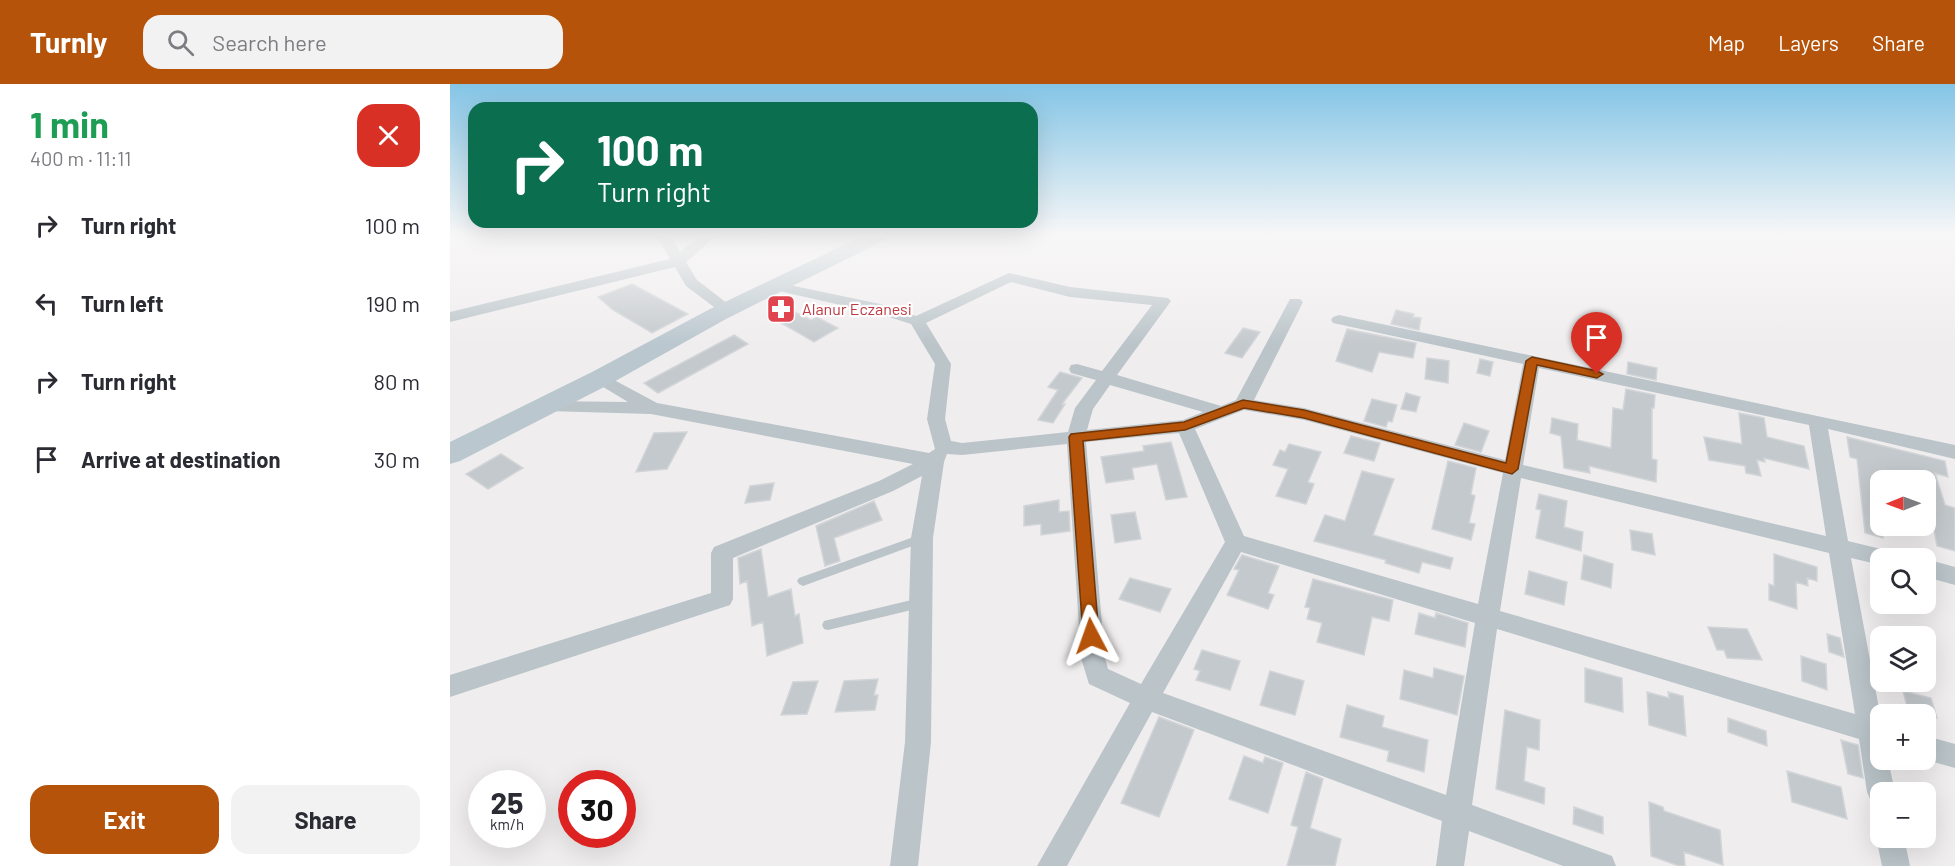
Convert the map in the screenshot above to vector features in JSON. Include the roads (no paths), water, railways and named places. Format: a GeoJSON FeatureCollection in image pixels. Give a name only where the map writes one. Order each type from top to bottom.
{"type":"FeatureCollection","features":[{"type":"Feature","properties":{"kind":"main road"},"geometry":{"type":"LineString","coordinates":[[450,454],[803,272]]}},
{"type":"Feature","properties":{"kind":"street"},"geometry":{"type":"LineString","coordinates":[[450,318],[634,272]]}},
{"type":"Feature","properties":{"kind":"street"},"geometry":{"type":"LineString","coordinates":[[684,272],[691,283],[726,310]]}},
{"type":"Feature","properties":{"kind":"street"},"geometry":{"type":"LineString","coordinates":[[917,321],[1009,277],[1070,292],[1163,301],[1084,408],[1076,437],[1092,658],[1098,676],[1147,699],[1602,866]]}},
{"type":"Feature","properties":{"kind":"street"},"geometry":{"type":"LineString","coordinates":[[775,286],[880,309],[917,321],[943,363],[936,419],[938,454],[922,538],[918,742],[904,866]]}},
{"type":"Feature","properties":{"kind":"street"},"geometry":{"type":"LineString","coordinates":[[1243,404],[1295,302]]}},
{"type":"Feature","properties":{"kind":"street"},"geometry":{"type":"LineString","coordinates":[[1339,320],[1955,452]]}},
{"type":"Feature","properties":{"kind":"street"},"geometry":{"type":"LineString","coordinates":[[1450,866],[1487,616],[1532,361]]}},
{"type":"Feature","properties":{"kind":"street"},"geometry":{"type":"LineString","coordinates":[[1077,369],[1222,412]]}},
{"type":"Feature","properties":{"kind":"street"},"geometry":{"type":"LineString","coordinates":[[601,378],[652,408]]}},
{"type":"Feature","properties":{"kind":"street"},"geometry":{"type":"LineString","coordinates":[[450,686],[722,599],[722,553],[886,486],[938,454],[962,449],[1185,426],[1243,404],[1304,414],[1512,469],[1870,554]]}},
{"type":"Feature","properties":{"kind":"street"},"geometry":{"type":"LineString","coordinates":[[548,405],[652,408],[938,454]]}},
{"type":"Feature","properties":{"kind":"street"},"geometry":{"type":"LineString","coordinates":[[1817,421],[1838,546],[1870,707]]}},
{"type":"Feature","properties":{"kind":"street"},"geometry":{"type":"LineString","coordinates":[[1185,426],[1236,542],[1870,731]]}},
{"type":"Feature","properties":{"kind":"street"},"geometry":{"type":"LineString","coordinates":[[1051,866],[1236,542]]}},
{"type":"Feature","properties":{"kind":"street"},"geometry":{"type":"LineString","coordinates":[[1936,571],[1955,576]]}},
{"type":"Feature","properties":{"kind":"street"},"geometry":{"type":"LineString","coordinates":[[1936,751],[1955,756]]}},
{"type":"Feature","properties":{"kind":"street"},"geometry":{"type":"LineString","coordinates":[[1892,848],[1896,866]]}},
{"type":"Feature","properties":{"kind":"lane"},"geometry":{"type":"LineString","coordinates":[[802,581],[922,538]]}},
{"type":"Feature","properties":{"kind":"lane"},"geometry":{"type":"LineString","coordinates":[[828,625],[920,603]]}},
{"type":"Feature","properties":{"kind":"place","name":"Alanur Eczanesi"},"geometry":{"type":"Point","coordinates":[781,309]}}]}
